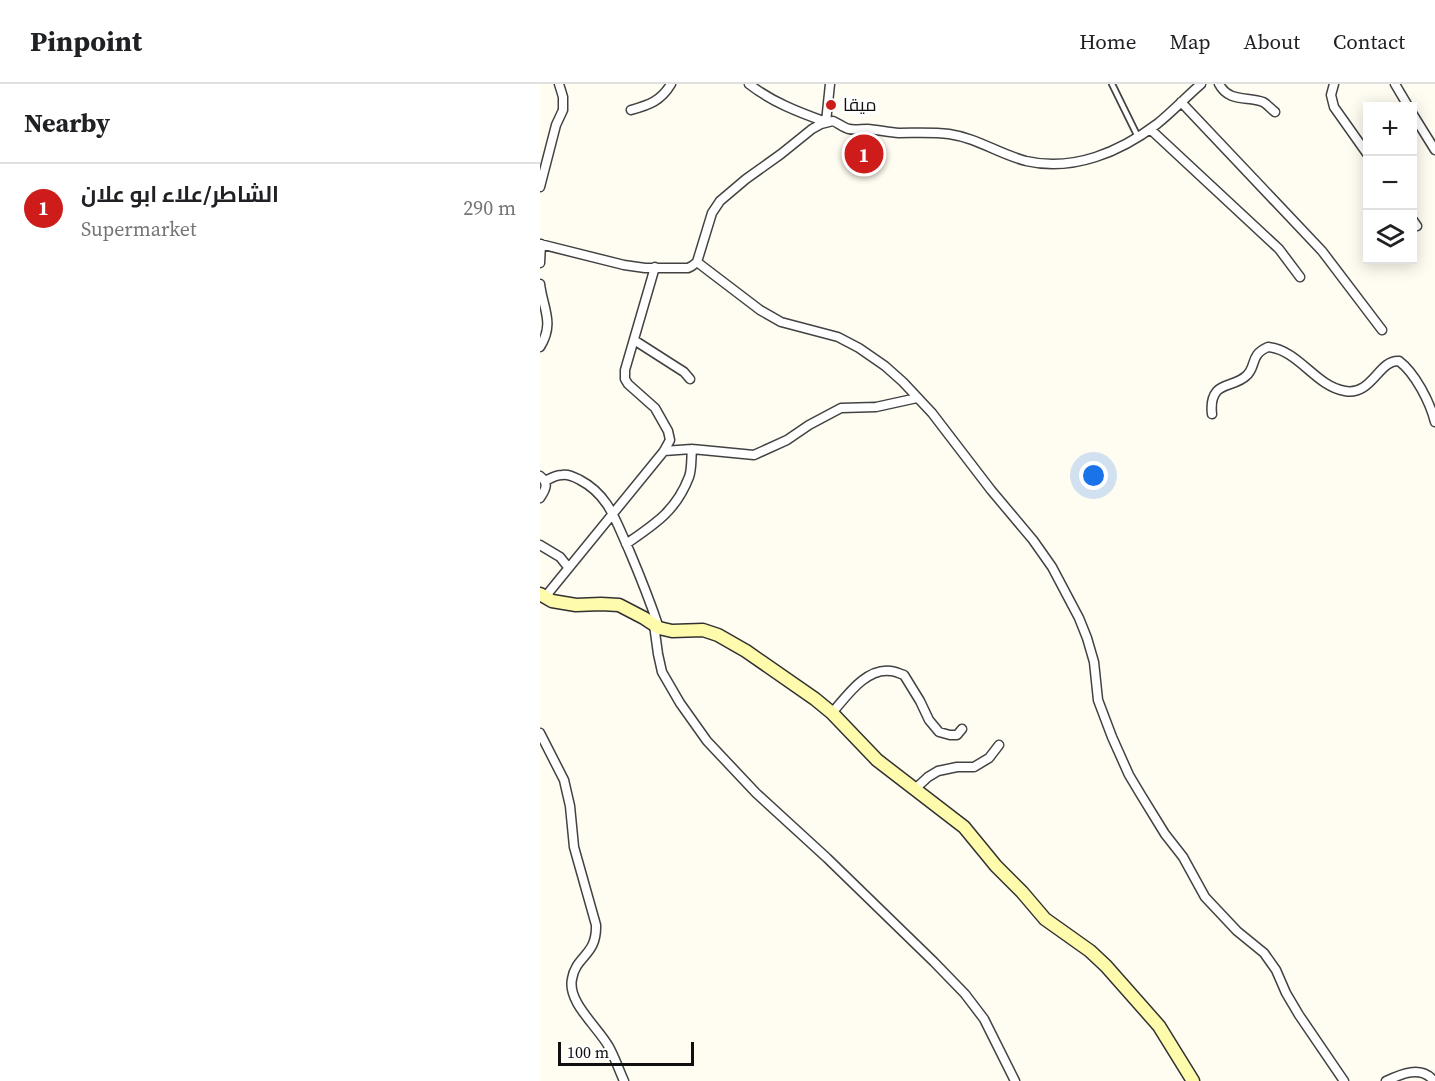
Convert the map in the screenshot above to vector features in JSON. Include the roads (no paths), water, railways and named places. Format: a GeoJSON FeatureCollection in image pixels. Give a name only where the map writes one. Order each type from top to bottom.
{"type":"FeatureCollection","features":[{"type":"Feature","properties":{"kind":"street"},"geometry":{"type":"LineString","coordinates":[[540,187],[562,110],[559,84]]}},
{"type":"Feature","properties":{"kind":"street"},"geometry":{"type":"LineString","coordinates":[[631,110],[656,101],[666,93],[671,84]]}},
{"type":"Feature","properties":{"kind":"street"},"geometry":{"type":"LineString","coordinates":[[748,84],[786,108],[826,122]]}},
{"type":"Feature","properties":{"kind":"street"},"geometry":{"type":"LineString","coordinates":[[826,122],[830,84]]}},
{"type":"Feature","properties":{"kind":"street"},"geometry":{"type":"LineString","coordinates":[[540,262],[541,244],[639,267],[687,268],[692,266],[697,262],[712,213],[720,201],[746,178],[812,129],[826,122],[833,121],[850,129],[960,136],[1016,158],[1048,164],[1068,164],[1088,160],[1112,151],[1138,137],[1201,84]]}},
{"type":"Feature","properties":{"kind":"street"},"geometry":{"type":"LineString","coordinates":[[1219,84],[1222,90],[1234,97],[1264,103],[1275,112]]}},
{"type":"Feature","properties":{"kind":"street"},"geometry":{"type":"LineString","coordinates":[[1334,84],[1331,95],[1334,107],[1363,148]]}},
{"type":"Feature","properties":{"kind":"street"},"geometry":{"type":"LineString","coordinates":[[1395,84],[1406,102]]}},
{"type":"Feature","properties":{"kind":"street"},"geometry":{"type":"LineString","coordinates":[[1181,102],[1322,251],[1382,330]]}},
{"type":"Feature","properties":{"kind":"street"},"geometry":{"type":"LineString","coordinates":[[1417,120],[1435,150]]}},
{"type":"Feature","properties":{"kind":"street"},"geometry":{"type":"LineString","coordinates":[[1150,129],[1279,249],[1300,277]]}},
{"type":"Feature","properties":{"kind":"street"},"geometry":{"type":"LineString","coordinates":[[697,262],[760,310],[781,321],[838,337],[860,348],[885,366],[932,414],[991,490],[1034,540],[1052,567],[1079,618],[1094,662],[1098,700],[1112,737],[1135,785],[1165,834],[1183,857],[1205,897],[1237,932],[1264,952],[1299,1015],[1344,1081]]}},
{"type":"Feature","properties":{"kind":"street"},"geometry":{"type":"LineString","coordinates":[[655,267],[625,370],[625,379],[630,387],[655,408],[669,431],[670,441],[614,514],[542,596],[552,601],[576,605],[619,605],[656,626],[672,631],[704,630],[718,635],[746,651],[815,699],[878,760],[964,826],[996,866],[1045,919],[1090,951],[1106,966],[1159,1026],[1193,1081]]}},
{"type":"Feature","properties":{"kind":"street"},"geometry":{"type":"LineString","coordinates":[[540,284],[548,324],[540,347]]}},
{"type":"Feature","properties":{"kind":"street"},"geometry":{"type":"LineString","coordinates":[[634,340],[684,372],[690,379]]}},
{"type":"Feature","properties":{"kind":"street"},"geometry":{"type":"LineString","coordinates":[[1212,414],[1212,403],[1216,391],[1246,376],[1250,372],[1254,359],[1265,348],[1270,347],[1286,353],[1326,382],[1348,392],[1364,388],[1388,364],[1392,361],[1399,361],[1424,394],[1431,406],[1435,422]]}},
{"type":"Feature","properties":{"kind":"street"},"geometry":{"type":"LineString","coordinates":[[664,451],[692,449],[754,455],[787,440],[841,408],[876,406],[918,398]]}},
{"type":"Feature","properties":{"kind":"street"},"geometry":{"type":"LineString","coordinates":[[626,544],[664,517],[675,503],[690,474],[692,449]]}},
{"type":"Feature","properties":{"kind":"street"},"geometry":{"type":"LineString","coordinates":[[540,498],[546,485],[543,478],[565,474],[573,476],[598,492],[614,514],[647,592],[656,626],[662,672],[680,703],[707,741],[756,793],[852,882],[965,994],[984,1019],[1015,1081]]}},
{"type":"Feature","properties":{"kind":"street"},"geometry":{"type":"LineString","coordinates":[[540,545],[560,557],[568,567]]}},
{"type":"Feature","properties":{"kind":"street"},"geometry":{"type":"LineString","coordinates":[[832,714],[856,685],[873,674],[889,670],[904,675],[929,720],[939,732],[957,735],[962,729]]}},
{"type":"Feature","properties":{"kind":"street"},"geometry":{"type":"LineString","coordinates":[[540,733],[564,780],[570,806],[574,847],[596,925],[594,944],[576,966],[571,983],[572,989],[576,1001],[608,1046],[624,1081]]}},
{"type":"Feature","properties":{"kind":"street"},"geometry":{"type":"LineString","coordinates":[[915,789],[939,771],[957,767],[974,767],[989,759],[999,745]]}},
{"type":"Feature","properties":{"kind":"street"},"geometry":{"type":"LineString","coordinates":[[1386,1081],[1408,1072],[1420,1072],[1430,1076],[1434,1081]]}},
{"type":"Feature","properties":{"kind":"lane"},"geometry":{"type":"LineString","coordinates":[[1112,84],[1138,137]]}},
{"type":"Feature","properties":{"kind":"place","name":"ميقا"},"geometry":{"type":"Point","coordinates":[831,105]}},
{"type":"Feature","properties":{"kind":"place","name":"الشاطر/علاء ابو علان"},"geometry":{"type":"Point","coordinates":[864,154]}}]}
